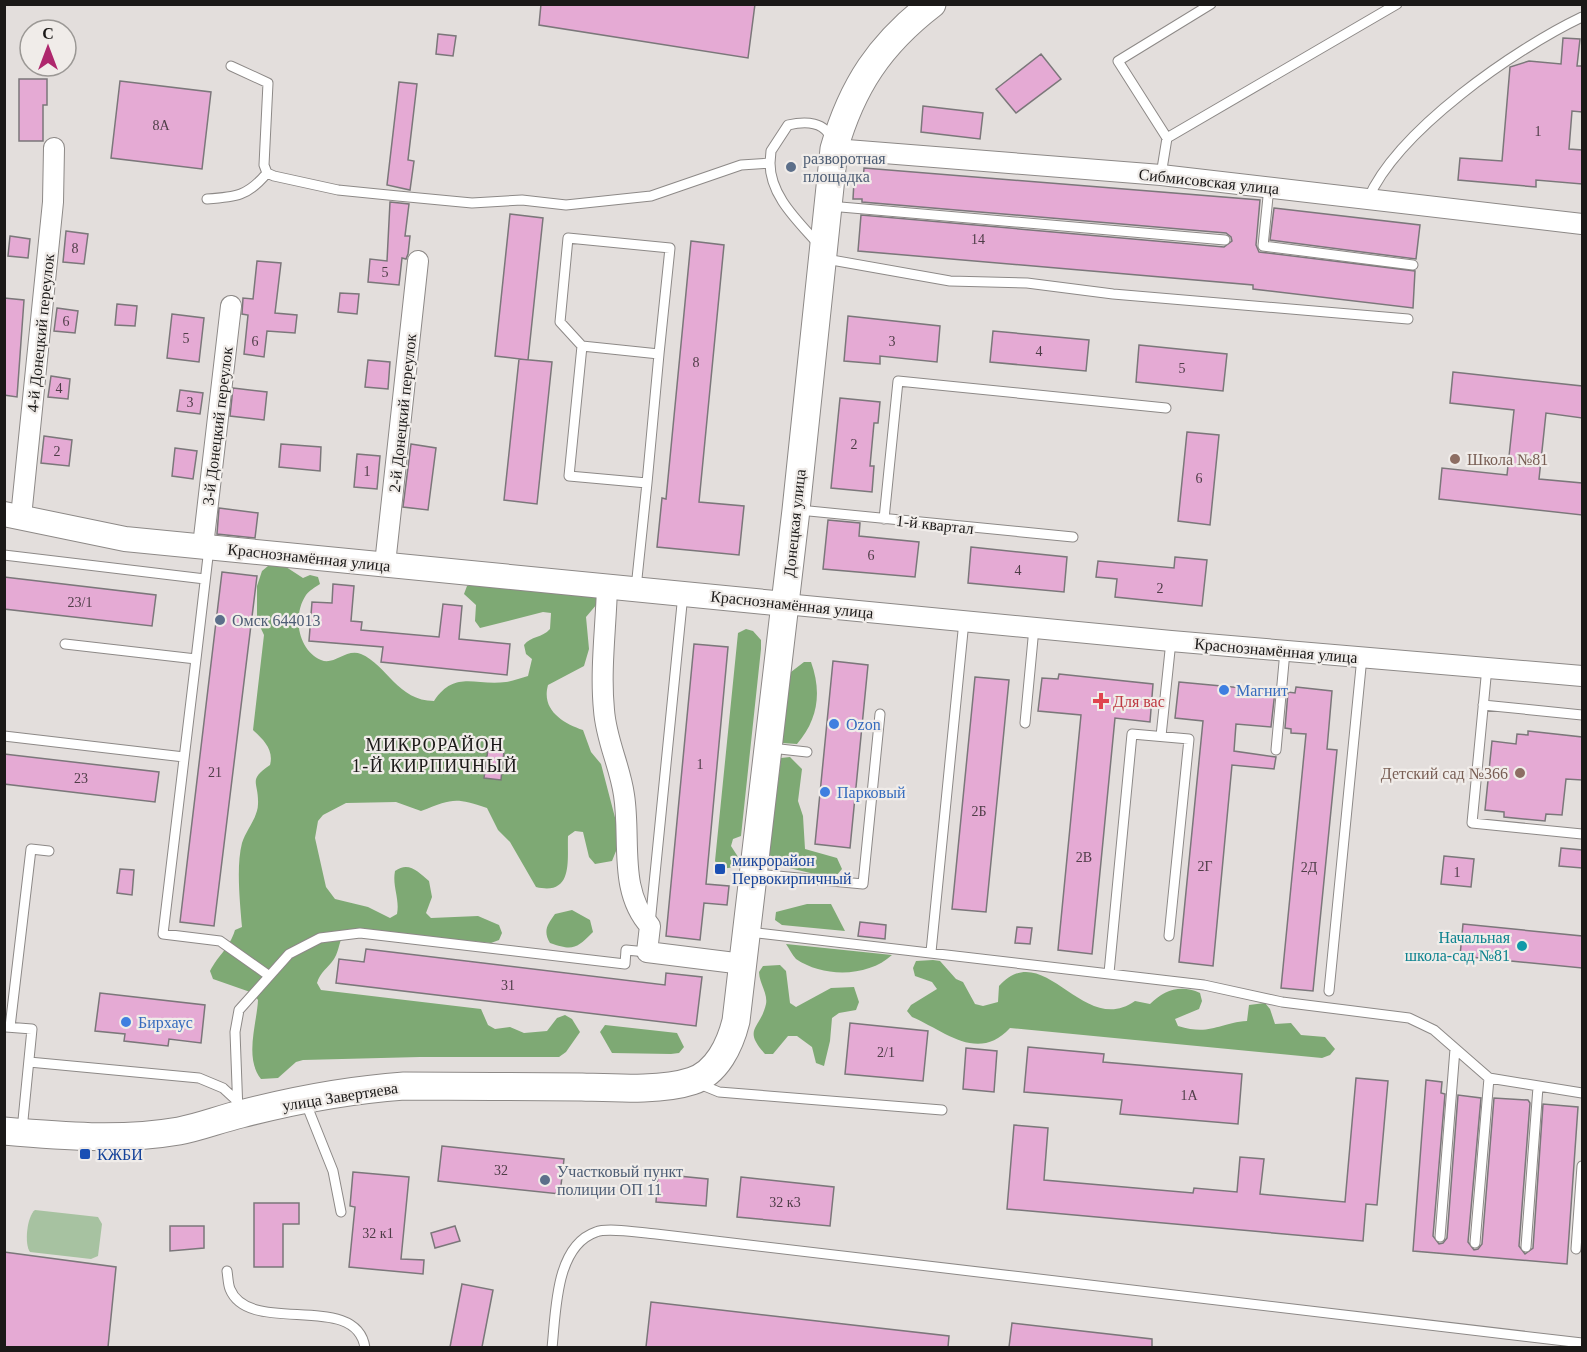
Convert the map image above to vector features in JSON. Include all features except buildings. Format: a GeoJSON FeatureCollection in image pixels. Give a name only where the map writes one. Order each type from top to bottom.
{"type":"FeatureCollection","features":[{"type":"Feature","properties":{"kind":"main road","name":"Донецкая улица"},"geometry":{"type":"LineString","coordinates":[[702,1075],[732,1038],[736,1022],[796,510],[826,206],[834,150],[844,114],[861,79],[886,46],[932,4]]}},
{"type":"Feature","properties":{"kind":"main road","name":"улица Завертяева"},"geometry":{"type":"LineString","coordinates":[[13,1132],[78,1137],[180,1131],[237,1107],[404,1086],[609,1088],[702,1075]]}},
{"type":"Feature","properties":{"kind":"street","name":"4-й Донецкий переулок"},"geometry":{"type":"LineString","coordinates":[[13,515],[53,202],[54,148]]}},
{"type":"Feature","properties":{"kind":"street","name":"Сибмисовская улица"},"geometry":{"type":"LineString","coordinates":[[834,150],[1161,175],[1582,224]]}},
{"type":"Feature","properties":{"kind":"street","name":"2-й Донецкий переулок"},"geometry":{"type":"LineString","coordinates":[[385,564],[418,261]]}},
{"type":"Feature","properties":{"kind":"street","name":"3-й Донецкий переулок"},"geometry":{"type":"LineString","coordinates":[[206,547],[231,306]]}},
{"type":"Feature","properties":{"kind":"street","name":"Краснознамённая улица"},"geometry":{"type":"LineString","coordinates":[[13,515],[125,539],[1170,641],[1582,676]]}},
{"type":"Feature","properties":{"kind":"street"},"geometry":{"type":"LineString","coordinates":[[608,587],[604,710],[610,749],[624,794],[631,891],[637,912],[650,926],[647,952],[743,964]]}},
{"type":"Feature","properties":{"kind":"lane"},"geometry":{"type":"LineString","coordinates":[[1161,175],[1167,138],[1118,61],[1211,4]]}},
{"type":"Feature","properties":{"kind":"lane"},"geometry":{"type":"LineString","coordinates":[[1167,138],[1397,4]]}},
{"type":"Feature","properties":{"kind":"lane"},"geometry":{"type":"LineString","coordinates":[[1368,199],[1377,178],[1389,162],[1457,98],[1543,36],[1582,17]]}},
{"type":"Feature","properties":{"kind":"lane"},"geometry":{"type":"LineString","coordinates":[[231,66],[268,83],[264,165],[267,173]]}},
{"type":"Feature","properties":{"kind":"lane"},"geometry":{"type":"LineString","coordinates":[[834,150],[830,135],[818,125],[803,121],[788,125],[777,138],[771,151],[770,177],[776,192],[822,254],[950,281],[1027,283],[1113,294],[1408,319]]}},
{"type":"Feature","properties":{"kind":"lane"},"geometry":{"type":"LineString","coordinates":[[267,173],[338,190],[472,203],[522,200],[566,205],[651,196],[741,165],[770,163]]}},
{"type":"Feature","properties":{"kind":"lane"},"geometry":{"type":"LineString","coordinates":[[207,199],[236,197],[254,188],[267,173]]}},
{"type":"Feature","properties":{"kind":"lane"},"geometry":{"type":"LineString","coordinates":[[1269,188],[1263,246],[1413,265]]}},
{"type":"Feature","properties":{"kind":"lane"},"geometry":{"type":"LineString","coordinates":[[826,206],[1225,240]]}},
{"type":"Feature","properties":{"kind":"lane"},"geometry":{"type":"LineString","coordinates":[[636,589],[660,354],[670,248],[568,238],[560,322],[582,346],[660,354]]}},
{"type":"Feature","properties":{"kind":"lane"},"geometry":{"type":"LineString","coordinates":[[582,346],[569,476],[647,483]]}},
{"type":"Feature","properties":{"kind":"lane"},"geometry":{"type":"LineString","coordinates":[[884,519],[898,381],[1166,408]]}},
{"type":"Feature","properties":{"kind":"lane","name":"1-й квартал"},"geometry":{"type":"LineString","coordinates":[[796,510],[1073,537]]}},
{"type":"Feature","properties":{"kind":"lane"},"geometry":{"type":"LineString","coordinates":[[206,547],[205,579],[163,934],[220,941],[268,975]]}},
{"type":"Feature","properties":{"kind":"lane"},"geometry":{"type":"LineString","coordinates":[[4,555],[205,579]]}},
{"type":"Feature","properties":{"kind":"lane"},"geometry":{"type":"LineString","coordinates":[[650,926],[683,594]]}},
{"type":"Feature","properties":{"kind":"lane"},"geometry":{"type":"LineString","coordinates":[[931,952],[964,621]]}},
{"type":"Feature","properties":{"kind":"lane"},"geometry":{"type":"LineString","coordinates":[[1025,723],[1034,628]]}},
{"type":"Feature","properties":{"kind":"lane"},"geometry":{"type":"LineString","coordinates":[[1161,736],[1170,641]]}},
{"type":"Feature","properties":{"kind":"lane"},"geometry":{"type":"LineString","coordinates":[[65,644],[196,659]]}},
{"type":"Feature","properties":{"kind":"lane"},"geometry":{"type":"LineString","coordinates":[[1276,750],[1285,651]]}},
{"type":"Feature","properties":{"kind":"lane"},"geometry":{"type":"LineString","coordinates":[[1329,991],[1362,657]]}},
{"type":"Feature","properties":{"kind":"lane"},"geometry":{"type":"LineString","coordinates":[[1487,668],[1472,823],[1582,834]]}},
{"type":"Feature","properties":{"kind":"lane"},"geometry":{"type":"LineString","coordinates":[[1483,705],[1582,715]]}},
{"type":"Feature","properties":{"kind":"lane"},"geometry":{"type":"LineString","coordinates":[[754,874],[863,884],[880,714]]}},
{"type":"Feature","properties":{"kind":"lane"},"geometry":{"type":"LineString","coordinates":[[1109,973],[1132,734],[1189,739],[1169,936]]}},
{"type":"Feature","properties":{"kind":"lane"},"geometry":{"type":"LineString","coordinates":[[4,736],[184,758]]}},
{"type":"Feature","properties":{"kind":"lane"},"geometry":{"type":"LineString","coordinates":[[768,748],[807,752]]}},
{"type":"Feature","properties":{"kind":"lane"},"geometry":{"type":"LineString","coordinates":[[13,1132],[30,1062],[32,1029],[7,1027],[31,849],[49,850]]}},
{"type":"Feature","properties":{"kind":"lane"},"geometry":{"type":"LineString","coordinates":[[747,932],[1204,985],[1282,1002],[1409,1018],[1434,1030],[1489,1078],[1582,1093]]}},
{"type":"Feature","properties":{"kind":"lane"},"geometry":{"type":"LineString","coordinates":[[237,1107],[235,1032],[238,1010],[289,954],[320,938],[360,933],[625,964],[626,950],[647,952]]}},
{"type":"Feature","properties":{"kind":"lane"},"geometry":{"type":"LineString","coordinates":[[1440,1237],[1455,1049]]}},
{"type":"Feature","properties":{"kind":"lane"},"geometry":{"type":"LineString","coordinates":[[30,1062],[199,1078],[223,1088],[237,1107]]}},
{"type":"Feature","properties":{"kind":"lane"},"geometry":{"type":"LineString","coordinates":[[702,1075],[719,1092],[942,1110]]}},
{"type":"Feature","properties":{"kind":"lane"},"geometry":{"type":"LineString","coordinates":[[1476,1243],[1489,1078]]}},
{"type":"Feature","properties":{"kind":"lane"},"geometry":{"type":"LineString","coordinates":[[1526,1247],[1538,1087]]}},
{"type":"Feature","properties":{"kind":"lane"},"geometry":{"type":"LineString","coordinates":[[304,1099],[333,1171],[340,1212]]}},
{"type":"Feature","properties":{"kind":"lane"},"geometry":{"type":"LineString","coordinates":[[1576,1249],[1582,1166]]}},
{"type":"Feature","properties":{"kind":"lane"},"geometry":{"type":"LineString","coordinates":[[552,1347],[556,1307],[566,1263],[579,1242],[597,1231],[656,1234],[1582,1343]]}},
{"type":"Feature","properties":{"kind":"lane"},"geometry":{"type":"LineString","coordinates":[[227,1271],[231,1291],[245,1305],[275,1313],[337,1319],[356,1326],[365,1347]]}},
{"type":"Feature","properties":{"kind":"green space"},"geometry":{"type":"Polygon","coordinates":[[[283,565],[303,578],[310,575],[318,577],[320,584],[306,595],[299,613],[302,641],[313,655],[321,660],[331,661],[350,653],[361,654],[370,659],[411,695],[434,701],[442,691],[458,682],[495,683],[528,676],[532,659],[526,654],[524,645],[550,629],[551,613],[543,612],[480,628],[475,621],[476,605],[464,594],[467,586],[474,584],[598,597],[597,604],[586,617],[589,649],[584,666],[548,685],[547,694],[548,702],[555,714],[568,724],[583,730],[591,752],[601,764],[618,829],[618,846],[612,861],[595,864],[589,857],[583,832],[575,831],[568,836],[566,874],[563,881],[557,886],[548,888],[536,887],[510,842],[498,830],[487,808],[460,801],[447,802],[421,811],[396,802],[346,803],[323,815],[318,821],[315,838],[326,887],[335,899],[368,907],[390,918],[397,914],[398,908],[394,882],[395,871],[409,867],[429,881],[432,897],[426,913],[431,918],[478,916],[499,925],[502,933],[499,940],[491,943],[349,929],[343,936],[334,959],[318,979],[317,983],[321,990],[481,1009],[488,1025],[495,1029],[510,1027],[524,1033],[547,1031],[557,1018],[565,1015],[572,1019],[580,1032],[566,1052],[559,1057],[303,1060],[296,1062],[278,1078],[261,1079],[256,1071],[252,1051],[258,1000],[253,993],[213,979],[210,971],[230,942],[235,930],[242,927],[239,885],[240,852],[257,809],[256,778],[270,765],[271,760],[267,746],[253,730],[264,635],[257,620],[257,586],[262,571],[268,566],[283,565]]]}},
{"type":"Feature","properties":{"kind":"green space"},"geometry":{"type":"Polygon","coordinates":[[[746,629],[753,631],[761,640],[761,649],[741,836],[733,839],[731,846],[740,860],[736,867],[720,869],[715,861],[738,633],[746,629]]]}},
{"type":"Feature","properties":{"kind":"green space"},"geometry":{"type":"Polygon","coordinates":[[[804,662],[811,662],[814,673],[817,695],[814,715],[797,744],[782,743],[791,672],[804,662]]]}},
{"type":"Feature","properties":{"kind":"green space"},"geometry":{"type":"Polygon","coordinates":[[[790,757],[802,769],[798,801],[803,816],[805,849],[837,858],[842,869],[836,876],[823,876],[768,863],[781,758],[790,757]]]}},
{"type":"Feature","properties":{"kind":"green space"},"geometry":{"type":"Polygon","coordinates":[[[807,904],[831,904],[845,931],[782,925],[775,920],[776,912],[807,904]]]}},
{"type":"Feature","properties":{"kind":"green space"},"geometry":{"type":"Polygon","coordinates":[[[572,910],[590,920],[593,932],[574,947],[569,948],[550,943],[546,931],[552,918],[555,914],[572,910]]]}},
{"type":"Feature","properties":{"kind":"green space"},"geometry":{"type":"Polygon","coordinates":[[[786,944],[892,955],[871,968],[832,972],[807,965],[796,959],[786,944]]]}},
{"type":"Feature","properties":{"kind":"green space"},"geometry":{"type":"Polygon","coordinates":[[[916,961],[940,961],[956,979],[963,982],[975,1004],[983,1006],[998,1002],[999,986],[1016,974],[1032,972],[1098,1007],[1116,1009],[1135,1001],[1150,1004],[1167,992],[1186,989],[1200,993],[1202,1001],[1199,1009],[1175,1019],[1178,1026],[1199,1030],[1247,1021],[1249,1005],[1265,1003],[1270,1009],[1275,1024],[1291,1023],[1301,1035],[1325,1037],[1335,1049],[1330,1055],[1322,1058],[1010,1028],[998,1038],[986,1043],[974,1044],[949,1036],[912,1017],[907,1011],[911,1005],[937,989],[932,982],[915,976],[913,968],[916,961]]]}},
{"type":"Feature","properties":{"kind":"green space"},"geometry":{"type":"Polygon","coordinates":[[[780,965],[786,971],[790,1003],[796,1007],[831,988],[854,987],[859,1002],[856,1010],[839,1013],[832,1018],[830,1041],[824,1066],[816,1063],[812,1047],[797,1036],[788,1036],[773,1054],[765,1054],[755,1039],[755,1029],[766,1004],[759,972],[763,966],[780,965]]]}},
{"type":"Feature","properties":{"kind":"green space"},"geometry":{"type":"Polygon","coordinates":[[[605,1025],[677,1033],[684,1047],[679,1053],[671,1054],[612,1053],[600,1032],[605,1025]]]}},
{"type":"Feature","properties":{"kind":"green space"},"geometry":{"type":"Polygon","coordinates":[[[35,1210],[98,1217],[102,1224],[98,1256],[91,1259],[30,1252],[27,1230],[35,1210]]]}},
{"type":"Feature","properties":{"kind":"place","name":"разворотная площадка"},"geometry":{"type":"Point","coordinates":[791,167]}},
{"type":"Feature","properties":{"kind":"place","name":"Школа №81"},"geometry":{"type":"Point","coordinates":[1455,459]}},
{"type":"Feature","properties":{"kind":"place","name":"Омск 644013"},"geometry":{"type":"Point","coordinates":[220,620]}},
{"type":"Feature","properties":{"kind":"place","name":"Магнит"},"geometry":{"type":"Point","coordinates":[1224,690]}},
{"type":"Feature","properties":{"kind":"place","name":"Для вас"},"geometry":{"type":"Point","coordinates":[1101,701]}},
{"type":"Feature","properties":{"kind":"place","name":"Ozon"},"geometry":{"type":"Point","coordinates":[834,724]}},
{"type":"Feature","properties":{"kind":"place","name":"Детский сад №366"},"geometry":{"type":"Point","coordinates":[1520,773]}},
{"type":"Feature","properties":{"kind":"place","name":"Парковый"},"geometry":{"type":"Point","coordinates":[825,792]}},
{"type":"Feature","properties":{"kind":"place","name":"микрорайон Первокирпичный"},"geometry":{"type":"Point","coordinates":[720,869]}},
{"type":"Feature","properties":{"kind":"place","name":"Начальная школа-сад №81"},"geometry":{"type":"Point","coordinates":[1522,946]}},
{"type":"Feature","properties":{"kind":"place","name":"Бирхаус"},"geometry":{"type":"Point","coordinates":[126,1022]}},
{"type":"Feature","properties":{"kind":"place","name":"КЖБИ"},"geometry":{"type":"Point","coordinates":[85,1154]}},
{"type":"Feature","properties":{"kind":"place","name":"Участковый пункт полиции ОП 11"},"geometry":{"type":"Point","coordinates":[545,1180]}},
{"type":"Feature","properties":{"kind":"district","name":"МИКРОРАЙОН 1-Й КИРПИЧНЫЙ"},"geometry":{"type":"Point","coordinates":[435,756]}}]}
